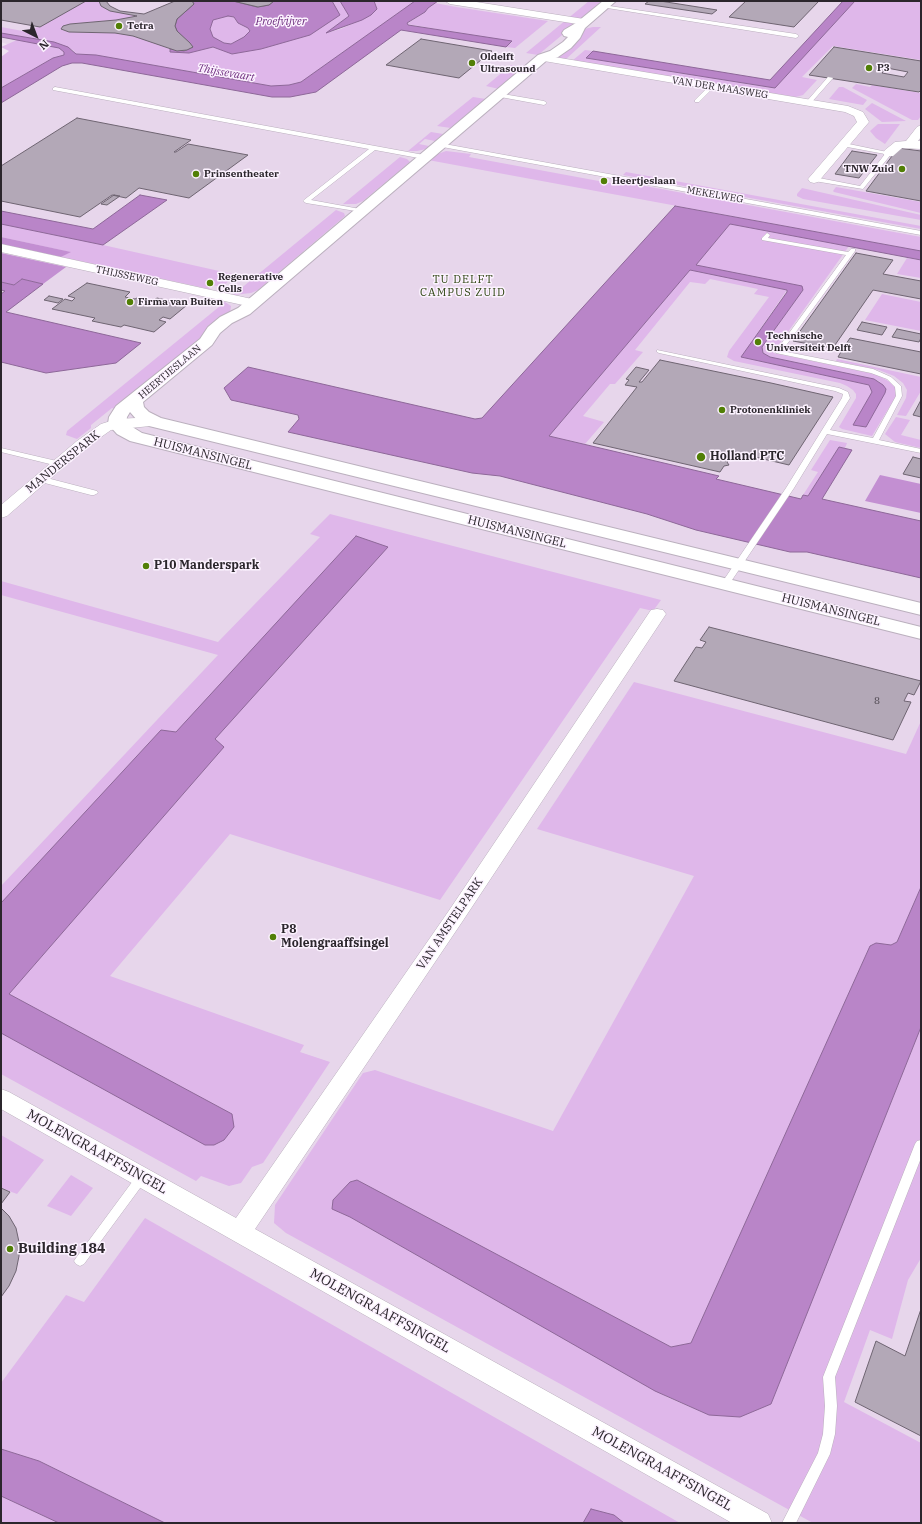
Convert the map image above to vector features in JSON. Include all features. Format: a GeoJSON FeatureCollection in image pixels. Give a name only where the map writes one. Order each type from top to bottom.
{"type":"FeatureCollection","features":[{"type":"Feature","properties":{"kind":"street"},"geometry":{"type":"LineString","coordinates":[[450,1],[582,24]]}},
{"type":"Feature","properties":{"kind":"street","name":"HEERTJESLAAN"},"geometry":{"type":"LineString","coordinates":[[117,424],[118,417],[122,410],[206,342],[226,333],[239,322],[248,307],[497,95],[542,58],[554,54],[567,44],[576,35],[582,24],[606,4]]}},
{"type":"Feature","properties":{"kind":"street","name":"VAN DER MAASWEG"},"geometry":{"type":"LineString","coordinates":[[542,58],[809,102],[848,109],[858,114],[862,122],[814,179]]}},
{"type":"Feature","properties":{"kind":"street"},"geometry":{"type":"LineString","coordinates":[[889,153],[899,145],[915,145],[921,129]]}},
{"type":"Feature","properties":{"kind":"street","name":"THIJSSEWEG"},"geometry":{"type":"LineString","coordinates":[[1,248],[248,307]]}},
{"type":"Feature","properties":{"kind":"street","name":"HEERTJESLAAN"},"geometry":{"type":"LineString","coordinates":[[134,401],[136,409],[143,416],[155,422]]}},
{"type":"Feature","properties":{"kind":"street","name":"MANDERSPARK"},"geometry":{"type":"LineString","coordinates":[[2,511],[82,444],[106,427],[117,424],[155,422]]}},
{"type":"Feature","properties":{"kind":"street","name":"HUISMANSINGEL"},"geometry":{"type":"LineString","coordinates":[[155,422],[387,477],[738,565],[921,608]]}},
{"type":"Feature","properties":{"kind":"street","name":"HUISMANSINGEL"},"geometry":{"type":"LineString","coordinates":[[117,424],[123,430],[136,437],[921,633]]}},
{"type":"Feature","properties":{"kind":"street","name":"VAN AMSTELPARK"},"geometry":{"type":"LineString","coordinates":[[240,1232],[455,917],[657,614]]}},
{"type":"Feature","properties":{"kind":"street","name":"MOLENGRAAFFSINGEL"},"geometry":{"type":"LineString","coordinates":[[1,1098],[758,1523]]}},
{"type":"Feature","properties":{"kind":"lane"},"geometry":{"type":"LineString","coordinates":[[606,4],[796,36]]}},
{"type":"Feature","properties":{"kind":"lane"},"geometry":{"type":"LineString","coordinates":[[809,102],[830,78]]}},
{"type":"Feature","properties":{"kind":"lane"},"geometry":{"type":"LineString","coordinates":[[697,101],[712,86]]}},
{"type":"Feature","properties":{"kind":"lane"},"geometry":{"type":"LineString","coordinates":[[55,88],[424,157]]}},
{"type":"Feature","properties":{"kind":"lane"},"geometry":{"type":"LineString","coordinates":[[497,95],[544,103]]}},
{"type":"Feature","properties":{"kind":"lane","name":"MEKELWEG"},"geometry":{"type":"LineString","coordinates":[[439,145],[921,233]]}},
{"type":"Feature","properties":{"kind":"lane"},"geometry":{"type":"LineString","coordinates":[[844,145],[889,153]]}},
{"type":"Feature","properties":{"kind":"lane"},"geometry":{"type":"LineString","coordinates":[[360,212],[306,201],[373,148]]}},
{"type":"Feature","properties":{"kind":"lane","name":"VAN DER MAASWEG"},"geometry":{"type":"LineString","coordinates":[[814,179],[861,188],[889,153]]}},
{"type":"Feature","properties":{"kind":"lane"},"geometry":{"type":"LineString","coordinates":[[767,235],[764,239],[851,252],[778,352],[873,371],[889,378],[898,386],[899,396],[875,441]]}},
{"type":"Feature","properties":{"kind":"lane"},"geometry":{"type":"LineString","coordinates":[[659,351],[837,389],[846,393],[846,398],[790,488],[725,584]]}},
{"type":"Feature","properties":{"kind":"lane"},"geometry":{"type":"LineString","coordinates":[[825,431],[921,451]]}},
{"type":"Feature","properties":{"kind":"lane"},"geometry":{"type":"LineString","coordinates":[[1,450],[58,464]]}},
{"type":"Feature","properties":{"kind":"lane"},"geometry":{"type":"LineString","coordinates":[[40,479],[94,493]]}},
{"type":"Feature","properties":{"kind":"lane"},"geometry":{"type":"LineString","coordinates":[[789,1523],[824,1454],[829,1434],[829,1377],[921,1144]]}},
{"type":"Feature","properties":{"kind":"lane"},"geometry":{"type":"LineString","coordinates":[[80,1261],[142,1177]]}},
{"type":"Feature","properties":{"kind":"shaded area"},"geometry":{"type":"Polygon","coordinates":[[[1,1],[921,1],[921,1523],[1,1523],[1,93],[54,61],[1,42],[1,1]]]}},
{"type":"Feature","properties":{"kind":"shaded area"},"geometry":{"type":"Polygon","coordinates":[[[86,1],[99,1],[101,6],[110,11],[137,16],[116,20],[70,24],[63,26],[61,29],[69,32],[115,33],[133,36],[148,40],[170,49],[169,51],[177,53],[189,53],[213,47],[232,54],[261,49],[310,35],[340,15],[332,1],[340,1],[349,16],[326,33],[341,29],[371,15],[377,9],[374,1],[415,1],[301,82],[289,85],[271,86],[96,55],[76,54],[73,50],[54,42],[1,33],[1,27],[28,32],[86,1]]]}},
{"type":"Feature","properties":{"kind":"shaded area"},"geometry":{"type":"Polygon","coordinates":[[[589,1],[603,1],[538,55],[526,53],[589,1]]]}},
{"type":"Feature","properties":{"kind":"shaded area"},"geometry":{"type":"Polygon","coordinates":[[[855,1],[921,1],[921,60],[833,46],[802,77],[817,80],[803,95],[796,97],[572,61],[585,50],[593,51],[586,58],[775,88],[855,1]]]}},
{"type":"Feature","properties":{"kind":"shaded area"},"geometry":{"type":"Polygon","coordinates":[[[435,3],[548,21],[515,48],[506,47],[512,42],[407,24],[435,3]]]}},
{"type":"Feature","properties":{"kind":"shaded area"},"geometry":{"type":"Polygon","coordinates":[[[228,16],[234,17],[238,23],[248,28],[250,31],[244,37],[231,44],[224,43],[212,37],[210,29],[213,20],[228,16]]]}},
{"type":"Feature","properties":{"kind":"shaded area"},"geometry":{"type":"Polygon","coordinates":[[[601,27],[565,60],[556,56],[584,29],[601,27]]]}},
{"type":"Feature","properties":{"kind":"shaded area"},"geometry":{"type":"Polygon","coordinates":[[[17,40],[59,48],[64,52],[64,55],[53,58],[1,88],[1,57],[9,51],[1,47],[17,40]]]}},
{"type":"Feature","properties":{"kind":"shaded area"},"geometry":{"type":"Polygon","coordinates":[[[511,65],[523,67],[499,89],[486,86],[511,65]]]}},
{"type":"Feature","properties":{"kind":"shaded area"},"geometry":{"type":"Polygon","coordinates":[[[856,84],[870,87],[872,85],[921,93],[921,116],[918,120],[912,120],[852,88],[856,84]]]}},
{"type":"Feature","properties":{"kind":"shaded area"},"geometry":{"type":"Polygon","coordinates":[[[839,87],[843,87],[867,100],[863,105],[829,99],[839,87]]]}},
{"type":"Feature","properties":{"kind":"shaded area"},"geometry":{"type":"Polygon","coordinates":[[[473,97],[486,99],[451,128],[437,126],[473,97]]]}},
{"type":"Feature","properties":{"kind":"shaded area"},"geometry":{"type":"Polygon","coordinates":[[[872,103],[906,121],[882,122],[865,109],[872,103]]]}},
{"type":"Feature","properties":{"kind":"shaded area"},"geometry":{"type":"Polygon","coordinates":[[[878,124],[900,124],[885,144],[876,138],[870,131],[878,124]]]}},
{"type":"Feature","properties":{"kind":"shaded area"},"geometry":{"type":"Polygon","coordinates":[[[431,132],[443,134],[435,141],[425,139],[419,144],[429,146],[426,149],[408,151],[431,132]]]}},
{"type":"Feature","properties":{"kind":"shaded area"},"geometry":{"type":"Polygon","coordinates":[[[446,151],[471,154],[469,157],[615,184],[618,181],[921,237],[921,251],[428,160],[435,155],[446,151]]]}},
{"type":"Feature","properties":{"kind":"shaded area"},"geometry":{"type":"Polygon","coordinates":[[[400,157],[407,159],[410,162],[363,201],[356,204],[343,204],[400,157]]]}},
{"type":"Feature","properties":{"kind":"shaded area"},"geometry":{"type":"Polygon","coordinates":[[[626,172],[921,226],[921,229],[623,175],[626,172]]]}},
{"type":"Feature","properties":{"kind":"shaded area"},"geometry":{"type":"Polygon","coordinates":[[[836,187],[921,202],[921,213],[834,192],[833,191],[836,187]]]}},
{"type":"Feature","properties":{"kind":"shaded area"},"geometry":{"type":"Polygon","coordinates":[[[802,188],[921,215],[921,220],[803,199],[797,196],[802,188]]]}},
{"type":"Feature","properties":{"kind":"shaded area"},"geometry":{"type":"Polygon","coordinates":[[[336,210],[344,213],[345,216],[258,290],[251,293],[233,295],[336,210]]]}},
{"type":"Feature","properties":{"kind":"shaded area"},"geometry":{"type":"Polygon","coordinates":[[[1,224],[237,275],[221,287],[213,285],[209,289],[61,257],[70,252],[1,237],[1,224]]]}},
{"type":"Feature","properties":{"kind":"shaded area"},"geometry":{"type":"Polygon","coordinates":[[[730,224],[849,246],[773,353],[875,374],[892,383],[896,389],[896,396],[872,436],[839,427],[856,398],[856,394],[853,390],[847,386],[840,383],[734,361],[727,357],[729,351],[769,297],[754,294],[758,289],[710,279],[705,284],[690,282],[635,350],[643,352],[615,384],[610,384],[583,416],[604,422],[585,444],[549,436],[690,270],[787,290],[741,357],[869,385],[872,392],[853,425],[866,427],[880,382],[874,379],[770,357],[763,353],[762,348],[803,290],[797,285],[696,265],[730,224]]]}},
{"type":"Feature","properties":{"kind":"shaded area"},"geometry":{"type":"Polygon","coordinates":[[[1,237],[71,252],[61,257],[1,244],[1,237]]]}},
{"type":"Feature","properties":{"kind":"shaded area"},"geometry":{"type":"Polygon","coordinates":[[[1,253],[66,267],[43,284],[22,279],[14,285],[1,282],[1,253]]]}},
{"type":"Feature","properties":{"kind":"shaded area"},"geometry":{"type":"Polygon","coordinates":[[[907,258],[921,260],[921,278],[897,274],[907,258]]]}},
{"type":"Feature","properties":{"kind":"shaded area"},"geometry":{"type":"Polygon","coordinates":[[[882,294],[921,302],[921,331],[865,320],[882,294]]]}},
{"type":"Feature","properties":{"kind":"shaded area"},"geometry":{"type":"Polygon","coordinates":[[[225,302],[231,306],[230,313],[115,409],[112,408],[91,425],[91,428],[77,439],[66,435],[67,431],[225,302]]]}},
{"type":"Feature","properties":{"kind":"shaded area"},"geometry":{"type":"Polygon","coordinates":[[[837,359],[921,377],[921,391],[906,416],[897,415],[906,398],[907,390],[903,383],[894,376],[879,370],[836,361],[837,359]]]}},
{"type":"Feature","properties":{"kind":"shaded area"},"geometry":{"type":"Polygon","coordinates":[[[896,417],[910,420],[901,435],[921,440],[921,448],[895,442],[885,434],[896,417]]]}},
{"type":"Feature","properties":{"kind":"shaded area"},"geometry":{"type":"Polygon","coordinates":[[[830,440],[847,443],[845,448],[839,447],[808,496],[803,495],[818,472],[811,470],[830,440]]]}},
{"type":"Feature","properties":{"kind":"shaded area"},"geometry":{"type":"Polygon","coordinates":[[[880,475],[921,484],[921,513],[865,501],[880,475]]]}},
{"type":"Feature","properties":{"kind":"shaded area"},"geometry":{"type":"Polygon","coordinates":[[[330,514],[661,600],[653,611],[640,608],[440,900],[230,834],[110,976],[304,1045],[300,1052],[330,1062],[263,1163],[252,1167],[241,1183],[229,1186],[201,1176],[196,1181],[1,1074],[1,1033],[205,1144],[232,1114],[9,994],[223,747],[214,739],[387,546],[176,732],[161,731],[1,903],[1,886],[218,655],[1,595],[1,581],[218,642],[320,537],[310,534],[330,514]]]}},
{"type":"Feature","properties":{"kind":"shaded area"},"geometry":{"type":"Polygon","coordinates":[[[634,682],[906,754],[921,721],[921,887],[897,942],[891,945],[876,944],[870,946],[691,1343],[671,1347],[357,1180],[350,1182],[333,1200],[332,1208],[669,1398],[709,1415],[771,1404],[921,1027],[921,1258],[908,1280],[892,1339],[870,1330],[844,1402],[921,1443],[921,1523],[813,1523],[286,1233],[274,1223],[275,1205],[363,1073],[375,1070],[553,1131],[694,876],[537,829],[634,682]]]}},
{"type":"Feature","properties":{"kind":"shaded area"},"geometry":{"type":"Polygon","coordinates":[[[1,1135],[44,1160],[17,1194],[1,1188],[1,1135]]]}},
{"type":"Feature","properties":{"kind":"shaded area"},"geometry":{"type":"Polygon","coordinates":[[[71,1175],[93,1188],[71,1216],[47,1206],[71,1175]]]}},
{"type":"Feature","properties":{"kind":"shaded area"},"geometry":{"type":"Polygon","coordinates":[[[145,1218],[680,1523],[624,1523],[614,1515],[591,1509],[583,1523],[165,1523],[39,1461],[1,1449],[1,1383],[66,1295],[84,1302],[145,1218]]]}},
{"type":"Feature","properties":{"kind":"shaded area"},"geometry":{"type":"Polygon","coordinates":[[[1,1496],[5,1498],[59,1523],[1,1523],[1,1496]]]}},
{"type":"Feature","properties":{"kind":"water","name":"Proefvijver"},"geometry":{"type":"Polygon","coordinates":[[[192,1],[233,1],[257,7],[269,5],[274,1],[332,1],[340,15],[310,35],[261,49],[232,54],[213,47],[189,53],[170,52],[170,49],[184,51],[193,47],[177,31],[175,26],[177,19],[194,4],[192,1]],[[228,16],[213,20],[210,29],[213,37],[224,43],[231,44],[244,37],[250,31],[248,28],[238,23],[234,17],[228,16]]]}},
{"type":"Feature","properties":{"kind":"water"},"geometry":{"type":"Polygon","coordinates":[[[340,1],[374,1],[377,9],[371,15],[362,20],[326,33],[349,16],[340,1]]]}},
{"type":"Feature","properties":{"kind":"water"},"geometry":{"type":"Polygon","coordinates":[[[415,1],[438,1],[425,12],[407,23],[408,25],[512,41],[506,47],[401,30],[316,92],[290,97],[272,97],[82,63],[72,63],[62,66],[1,103],[1,88],[53,58],[64,55],[64,52],[59,48],[1,37],[1,33],[54,42],[68,47],[76,54],[96,55],[271,86],[289,85],[301,82],[415,1]]]}},
{"type":"Feature","properties":{"kind":"water"},"geometry":{"type":"Polygon","coordinates":[[[843,1],[855,1],[775,88],[586,58],[593,51],[770,80],[843,1]]]}},
{"type":"Feature","properties":{"kind":"water"},"geometry":{"type":"Polygon","coordinates":[[[140,195],[167,200],[103,245],[1,224],[1,211],[93,229],[140,195]]]}},
{"type":"Feature","properties":{"kind":"water"},"geometry":{"type":"Polygon","coordinates":[[[675,206],[921,251],[921,260],[730,224],[696,265],[802,286],[803,290],[762,347],[763,353],[770,357],[874,379],[883,385],[886,389],[885,393],[866,427],[853,425],[872,392],[869,385],[741,357],[787,290],[690,270],[549,436],[719,476],[716,479],[801,499],[803,495],[808,496],[839,447],[852,450],[822,499],[921,521],[921,578],[807,552],[790,552],[696,530],[647,514],[500,476],[472,473],[288,432],[299,419],[298,415],[231,400],[224,388],[248,367],[475,419],[482,418],[675,206]]]}},
{"type":"Feature","properties":{"kind":"water"},"geometry":{"type":"Polygon","coordinates":[[[22,279],[43,284],[6,312],[141,343],[116,363],[46,373],[1,362],[1,294],[5,291],[1,290],[1,282],[14,285],[22,279]]]}},
{"type":"Feature","properties":{"kind":"water"},"geometry":{"type":"Polygon","coordinates":[[[356,536],[388,547],[215,739],[224,747],[9,994],[232,1114],[234,1127],[224,1140],[214,1145],[205,1145],[1,1033],[1,903],[161,730],[176,732],[356,536]]]}},
{"type":"Feature","properties":{"kind":"water"},"geometry":{"type":"Polygon","coordinates":[[[921,887],[921,1027],[771,1404],[740,1417],[709,1415],[655,1391],[350,1217],[332,1209],[333,1200],[350,1182],[357,1180],[671,1347],[691,1343],[870,946],[876,943],[891,945],[897,942],[921,887]]]}},
{"type":"Feature","properties":{"kind":"water"},"geometry":{"type":"Polygon","coordinates":[[[1,1449],[39,1461],[165,1523],[59,1523],[1,1496],[1,1449]]]}},
{"type":"Feature","properties":{"kind":"water"},"geometry":{"type":"Polygon","coordinates":[[[591,1509],[614,1515],[624,1523],[583,1523],[591,1509]]]}},
{"type":"Feature","properties":{"kind":"building"},"geometry":{"type":"Polygon","coordinates":[[[1,1],[86,1],[40,27],[1,20],[1,1]]]}},
{"type":"Feature","properties":{"kind":"building","name":"Tetra"},"geometry":{"type":"Polygon","coordinates":[[[99,1],[106,1],[110,6],[120,11],[144,14],[175,1],[192,1],[194,4],[177,19],[175,26],[177,31],[193,47],[187,50],[177,51],[133,36],[115,33],[69,32],[61,29],[63,26],[70,24],[116,20],[137,16],[110,11],[101,6],[99,1]]]}},
{"type":"Feature","properties":{"kind":"building"},"geometry":{"type":"Polygon","coordinates":[[[233,1],[274,1],[269,5],[258,7],[233,1]]]}},
{"type":"Feature","properties":{"kind":"building"},"geometry":{"type":"Polygon","coordinates":[[[649,1],[660,1],[717,10],[712,14],[645,4],[649,1]]]}},
{"type":"Feature","properties":{"kind":"building"},"geometry":{"type":"Polygon","coordinates":[[[746,1],[819,1],[794,27],[729,17],[746,1]]]}},
{"type":"Feature","properties":{"kind":"building"},"geometry":{"type":"Polygon","coordinates":[[[421,39],[492,51],[459,78],[386,65],[421,39]]]}},
{"type":"Feature","properties":{"kind":"building","name":"P3"},"geometry":{"type":"Polygon","coordinates":[[[834,47],[921,61],[921,90],[919,92],[809,75],[834,47]]]}},
{"type":"Feature","properties":{"kind":"building"},"geometry":{"type":"Polygon","coordinates":[[[887,68],[908,72],[904,77],[882,73],[887,68]]]}},
{"type":"Feature","properties":{"kind":"building"},"geometry":{"type":"Polygon","coordinates":[[[77,118],[191,140],[174,152],[188,144],[248,155],[189,198],[139,188],[126,198],[112,195],[80,217],[1,201],[1,166],[77,118]]]}},
{"type":"Feature","properties":{"kind":"building","name":"TNW Zuid"},"geometry":{"type":"Polygon","coordinates":[[[898,148],[921,151],[921,201],[866,191],[898,148]]]}},
{"type":"Feature","properties":{"kind":"building"},"geometry":{"type":"Polygon","coordinates":[[[852,151],[877,155],[859,178],[835,174],[852,151]]]}},
{"type":"Feature","properties":{"kind":"building"},"geometry":{"type":"Polygon","coordinates":[[[114,195],[120,196],[107,205],[101,204],[114,195]]]}},
{"type":"Feature","properties":{"kind":"building"},"geometry":{"type":"Polygon","coordinates":[[[856,253],[893,260],[883,274],[921,281],[921,299],[873,290],[835,345],[844,347],[850,338],[921,352],[921,374],[838,357],[842,350],[793,341],[856,253]]]}},
{"type":"Feature","properties":{"kind":"building"},"geometry":{"type":"Polygon","coordinates":[[[87,283],[130,292],[125,297],[137,298],[151,302],[157,298],[187,305],[170,319],[163,317],[159,320],[166,322],[154,332],[124,325],[121,327],[92,321],[95,318],[52,309],[65,299],[72,301],[75,298],[68,296],[87,283]]]}},
{"type":"Feature","properties":{"kind":"building"},"geometry":{"type":"Polygon","coordinates":[[[49,296],[63,299],[58,303],[44,300],[49,296]]]}},
{"type":"Feature","properties":{"kind":"building"},"geometry":{"type":"Polygon","coordinates":[[[862,322],[887,327],[882,335],[857,330],[862,322]]]}},
{"type":"Feature","properties":{"kind":"building"},"geometry":{"type":"Polygon","coordinates":[[[897,329],[921,334],[921,338],[919,342],[892,337],[897,329]]]}},
{"type":"Feature","properties":{"kind":"building","name":"Protonenkliniek"},"geometry":{"type":"Polygon","coordinates":[[[660,360],[833,397],[789,465],[734,452],[727,462],[729,465],[724,466],[720,472],[593,443],[637,387],[625,385],[629,380],[626,379],[636,367],[649,370],[639,382],[642,382],[660,360]]]}},
{"type":"Feature","properties":{"kind":"building"},"geometry":{"type":"Polygon","coordinates":[[[921,400],[921,417],[913,415],[921,400]]]}},
{"type":"Feature","properties":{"kind":"building"},"geometry":{"type":"Polygon","coordinates":[[[913,457],[921,459],[921,478],[903,474],[913,457]]]}},
{"type":"Feature","properties":{"kind":"building"},"geometry":{"type":"Polygon","coordinates":[[[709,627],[921,681],[914,695],[908,693],[904,701],[911,702],[893,740],[674,681],[696,647],[702,648],[706,642],[700,640],[709,627]]]}},
{"type":"Feature","properties":{"kind":"building"},"geometry":{"type":"Polygon","coordinates":[[[1,1188],[10,1192],[1,1204],[1,1188]]]}},
{"type":"Feature","properties":{"kind":"building","name":"Building 184"},"geometry":{"type":"Polygon","coordinates":[[[1,1208],[9,1216],[16,1228],[19,1242],[19,1256],[16,1271],[9,1286],[1,1297],[1,1208]]]}},
{"type":"Feature","properties":{"kind":"building"},"geometry":{"type":"Polygon","coordinates":[[[921,1309],[921,1436],[855,1402],[876,1341],[905,1356],[921,1309]]]}},
{"type":"Feature","properties":{"kind":"place","name":"Tetra"},"geometry":{"type":"Point","coordinates":[119,26]}},
{"type":"Feature","properties":{"kind":"place","name":"Oldelft Ultrasound"},"geometry":{"type":"Point","coordinates":[472,63]}},
{"type":"Feature","properties":{"kind":"place","name":"P3"},"geometry":{"type":"Point","coordinates":[869,68]}},
{"type":"Feature","properties":{"kind":"place","name":"TNW Zuid"},"geometry":{"type":"Point","coordinates":[902,169]}},
{"type":"Feature","properties":{"kind":"place","name":"Prinsentheater"},"geometry":{"type":"Point","coordinates":[196,174]}},
{"type":"Feature","properties":{"kind":"place","name":"Heertjeslaan"},"geometry":{"type":"Point","coordinates":[604,181]}},
{"type":"Feature","properties":{"kind":"place","name":"Regenerative Cells"},"geometry":{"type":"Point","coordinates":[210,283]}},
{"type":"Feature","properties":{"kind":"place","name":"Firma van Buiten"},"geometry":{"type":"Point","coordinates":[130,302]}},
{"type":"Feature","properties":{"kind":"place","name":"Technische Universiteit Delft"},"geometry":{"type":"Point","coordinates":[758,342]}},
{"type":"Feature","properties":{"kind":"place","name":"Protonenkliniek"},"geometry":{"type":"Point","coordinates":[722,410]}},
{"type":"Feature","properties":{"kind":"place","name":"Holland PTC"},"geometry":{"type":"Point","coordinates":[701,457]}},
{"type":"Feature","properties":{"kind":"place","name":"P10 Manderspark"},"geometry":{"type":"Point","coordinates":[146,566]}},
{"type":"Feature","properties":{"kind":"place","name":"P8 Molengraaffsingel"},"geometry":{"type":"Point","coordinates":[273,937]}},
{"type":"Feature","properties":{"kind":"place","name":"Building 184"},"geometry":{"type":"Point","coordinates":[10,1249]}},
{"type":"Feature","properties":{"kind":"district","name":"TU DELFT CAMPUS ZUID"},"geometry":{"type":"Point","coordinates":[463,286]}},
{"type":"Feature","properties":{"kind":"water label","name":"Thijssevaart"},"geometry":{"type":"Point","coordinates":[226,73]}}]}
